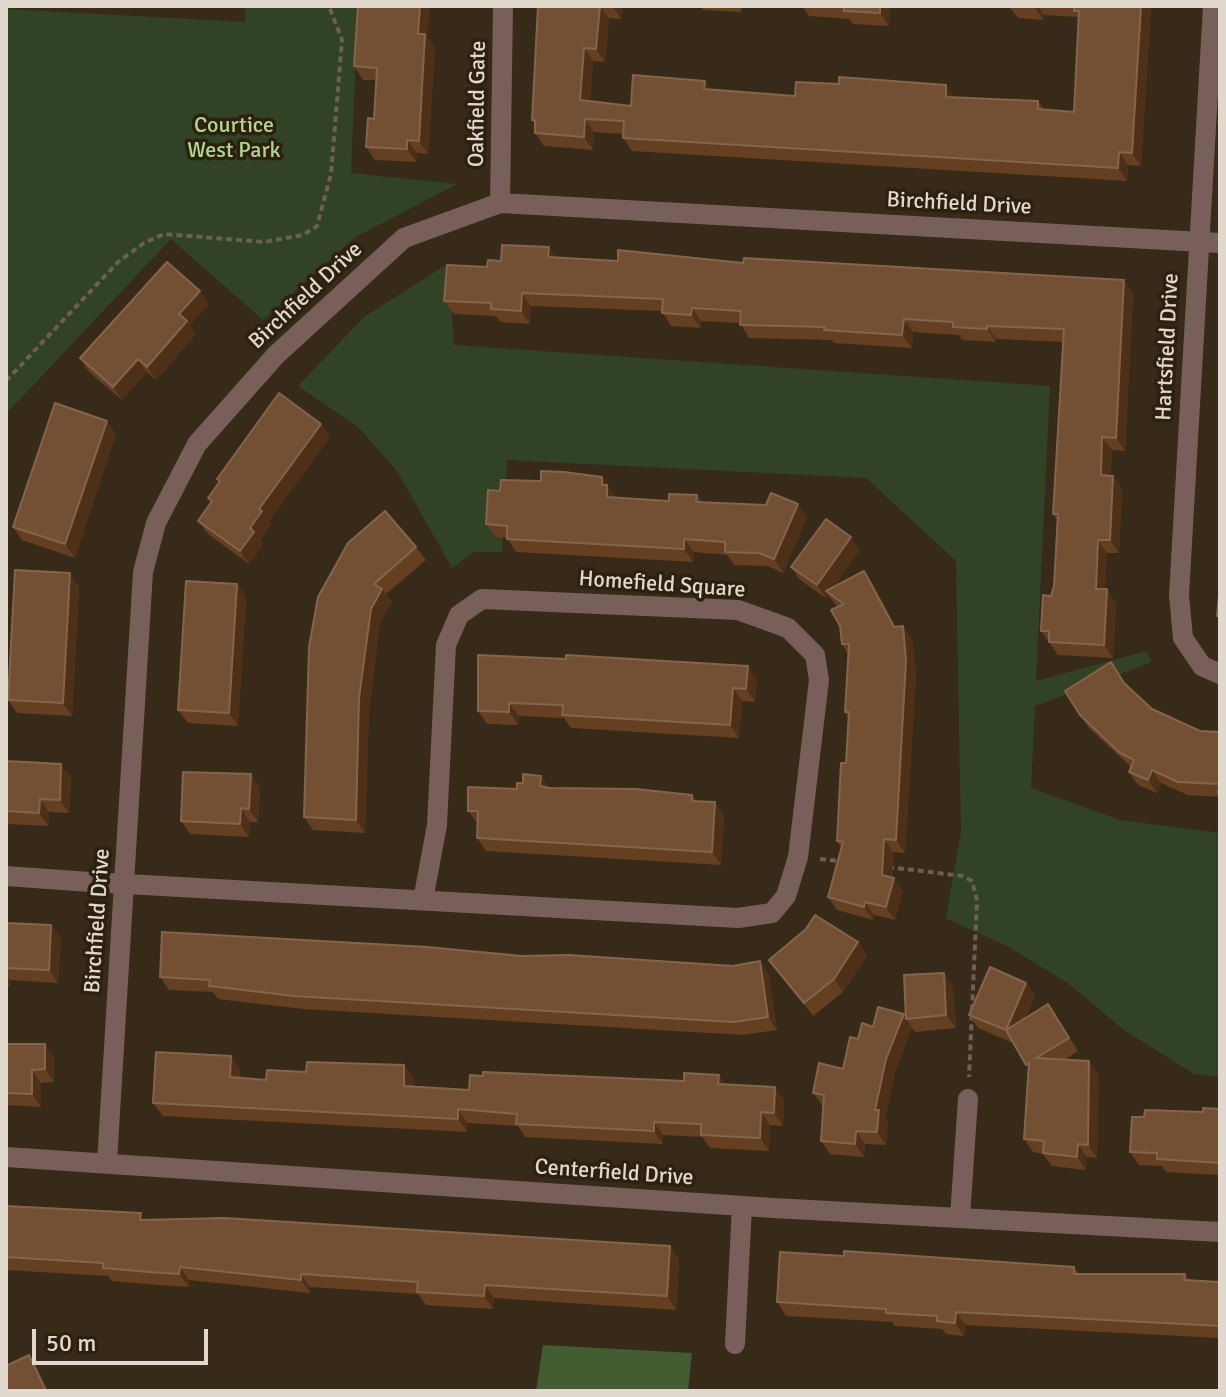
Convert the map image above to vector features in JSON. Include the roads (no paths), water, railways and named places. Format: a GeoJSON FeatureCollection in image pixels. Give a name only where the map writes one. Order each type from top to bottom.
{"type":"FeatureCollection","features":[{"type":"Feature","properties":{"kind":"street","name":"Oakfield Gate"},"geometry":{"type":"LineString","coordinates":[[500,203],[503,6]]}},
{"type":"Feature","properties":{"kind":"street","name":"Hartsfield Drive"},"geometry":{"type":"LineString","coordinates":[[1213,6],[1179,595],[1183,638],[1202,666],[1220,674]]}},
{"type":"Feature","properties":{"kind":"street","name":"Birchfield Drive"},"geometry":{"type":"LineString","coordinates":[[107,1162],[143,572],[156,523],[197,444],[276,355],[404,238],[500,203],[1220,243]]}},
{"type":"Feature","properties":{"kind":"street","name":"Homefield Square"},"geometry":{"type":"LineString","coordinates":[[6,876],[125,883],[738,918],[772,913],[786,896],[798,857],[819,680],[815,655],[788,628],[738,610],[482,599],[459,615],[446,645],[437,825],[423,900]]}},
{"type":"Feature","properties":{"kind":"street"},"geometry":{"type":"LineString","coordinates":[[960,1217],[968,1099]]}},
{"type":"Feature","properties":{"kind":"street","name":"Centerfield Drive"},"geometry":{"type":"LineString","coordinates":[[6,1157],[742,1206],[1220,1232]]}},
{"type":"Feature","properties":{"kind":"street"},"geometry":{"type":"LineString","coordinates":[[735,1344],[742,1206]]}},
{"type":"Feature","properties":{"kind":"park label","name":"Courtice West Park"},"geometry":{"type":"Point","coordinates":[234,138]}}]}
